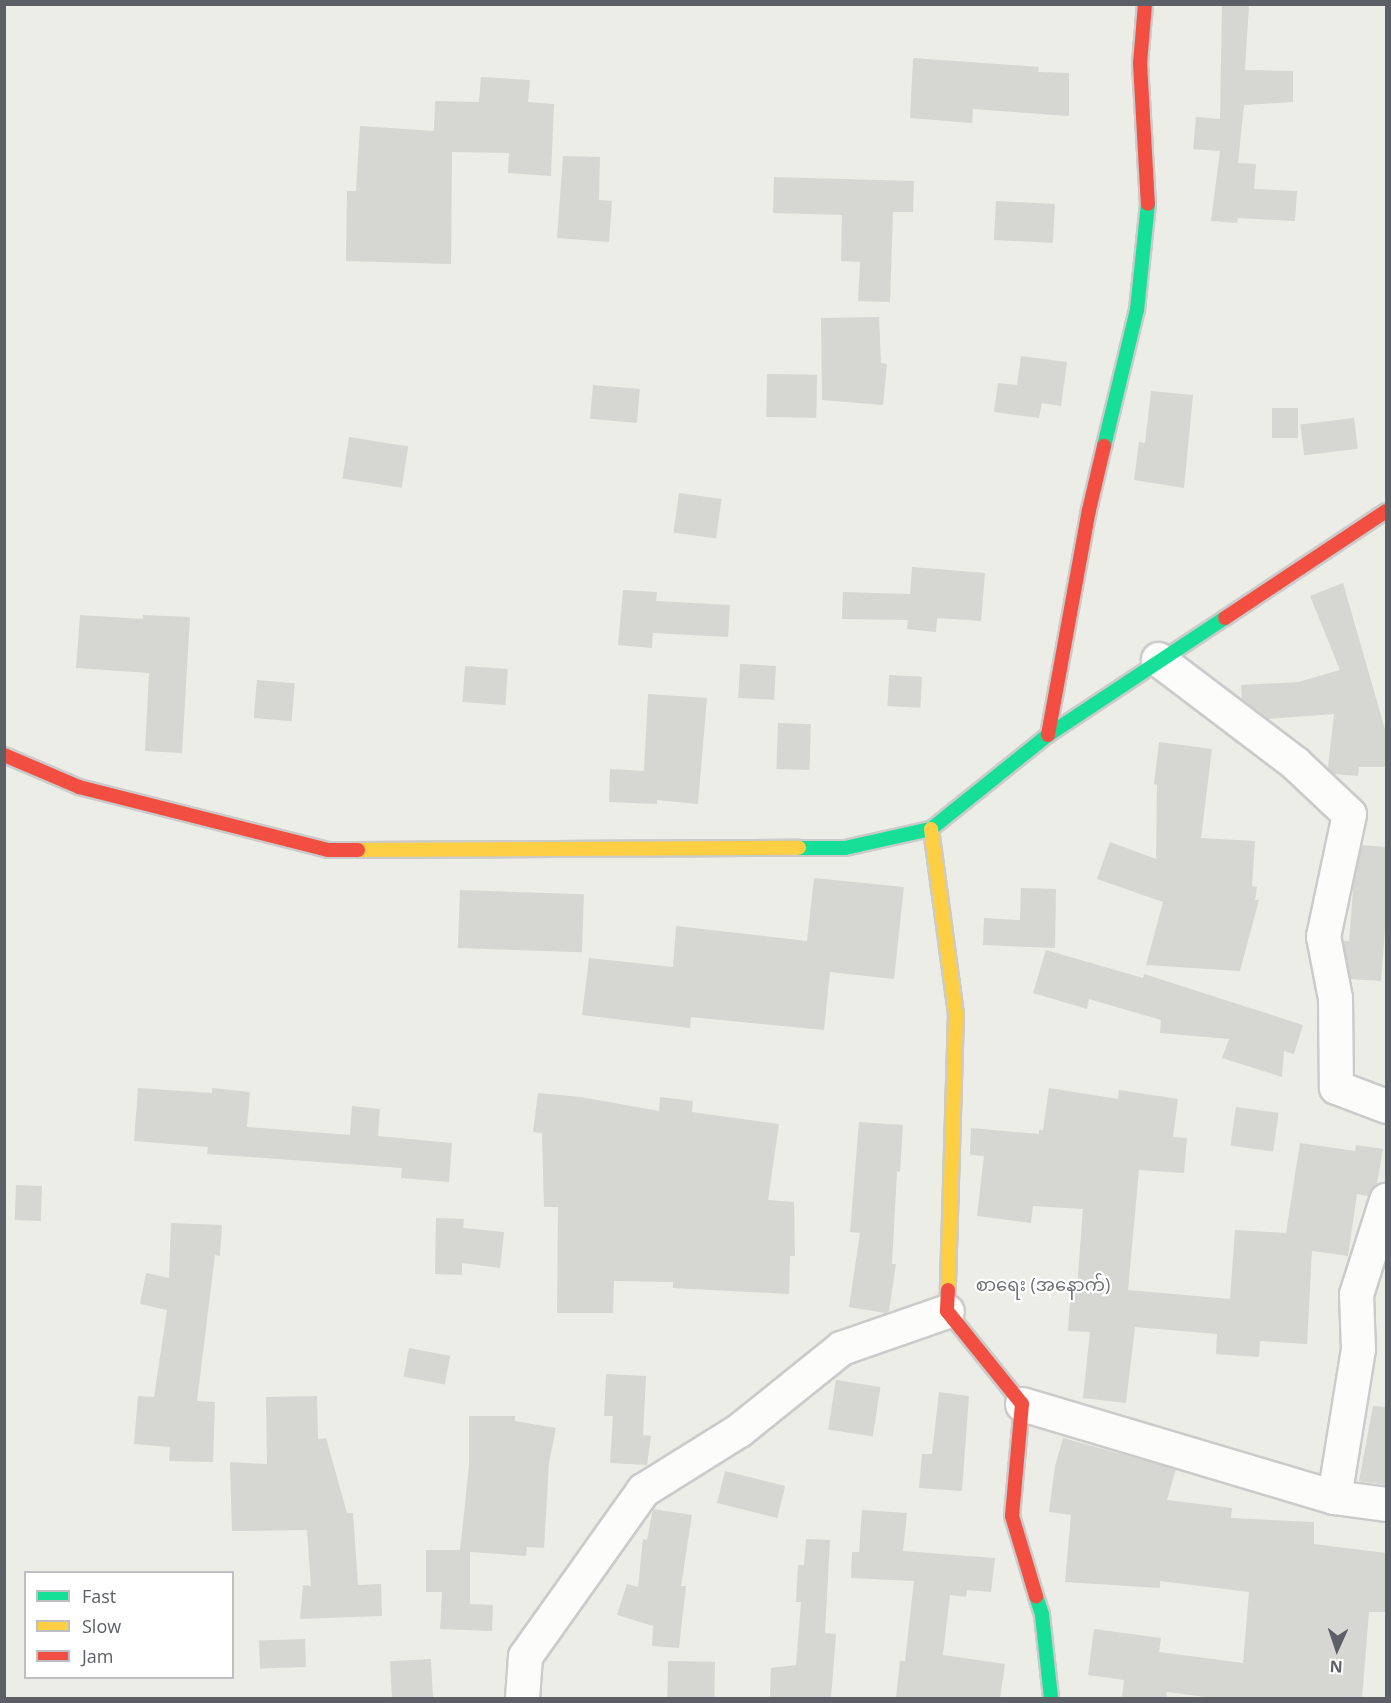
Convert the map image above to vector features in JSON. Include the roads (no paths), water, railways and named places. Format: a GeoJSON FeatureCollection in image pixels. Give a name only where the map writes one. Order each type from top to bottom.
{"type":"FeatureCollection","features":[{"type":"Feature","properties":{"kind":"street"},"geometry":{"type":"LineString","coordinates":[[1048,735],[1089,510],[1137,310],[1149,197],[1140,63],[1145,4]]}},
{"type":"Feature","properties":{"kind":"street"},"geometry":{"type":"LineString","coordinates":[[4,755],[79,788],[328,850],[845,848],[932,829],[1048,735],[1158,659],[1386,511]]}},
{"type":"Feature","properties":{"kind":"street"},"geometry":{"type":"LineString","coordinates":[[1158,659],[1295,763],[1349,814],[1323,936],[1335,998],[1336,1087],[1386,1106]]}},
{"type":"Feature","properties":{"kind":"street"},"geometry":{"type":"LineString","coordinates":[[932,829],[956,1014],[947,1311],[1023,1404],[1334,1497],[1386,1504]]}},
{"type":"Feature","properties":{"kind":"street"},"geometry":{"type":"LineString","coordinates":[[1334,1497],[1358,1349],[1356,1294],[1386,1200]]}},
{"type":"Feature","properties":{"kind":"street"},"geometry":{"type":"LineString","coordinates":[[522,1698],[525,1656],[643,1490],[739,1430],[841,1348],[947,1311]]}},
{"type":"Feature","properties":{"kind":"street"},"geometry":{"type":"LineString","coordinates":[[1023,1404],[1012,1516],[1042,1615],[1051,1698]]}},
{"type":"Feature","properties":{"kind":"district","name":"စာရေး (အနောက်)"},"geometry":{"type":"Point","coordinates":[1043,1284]}}]}
